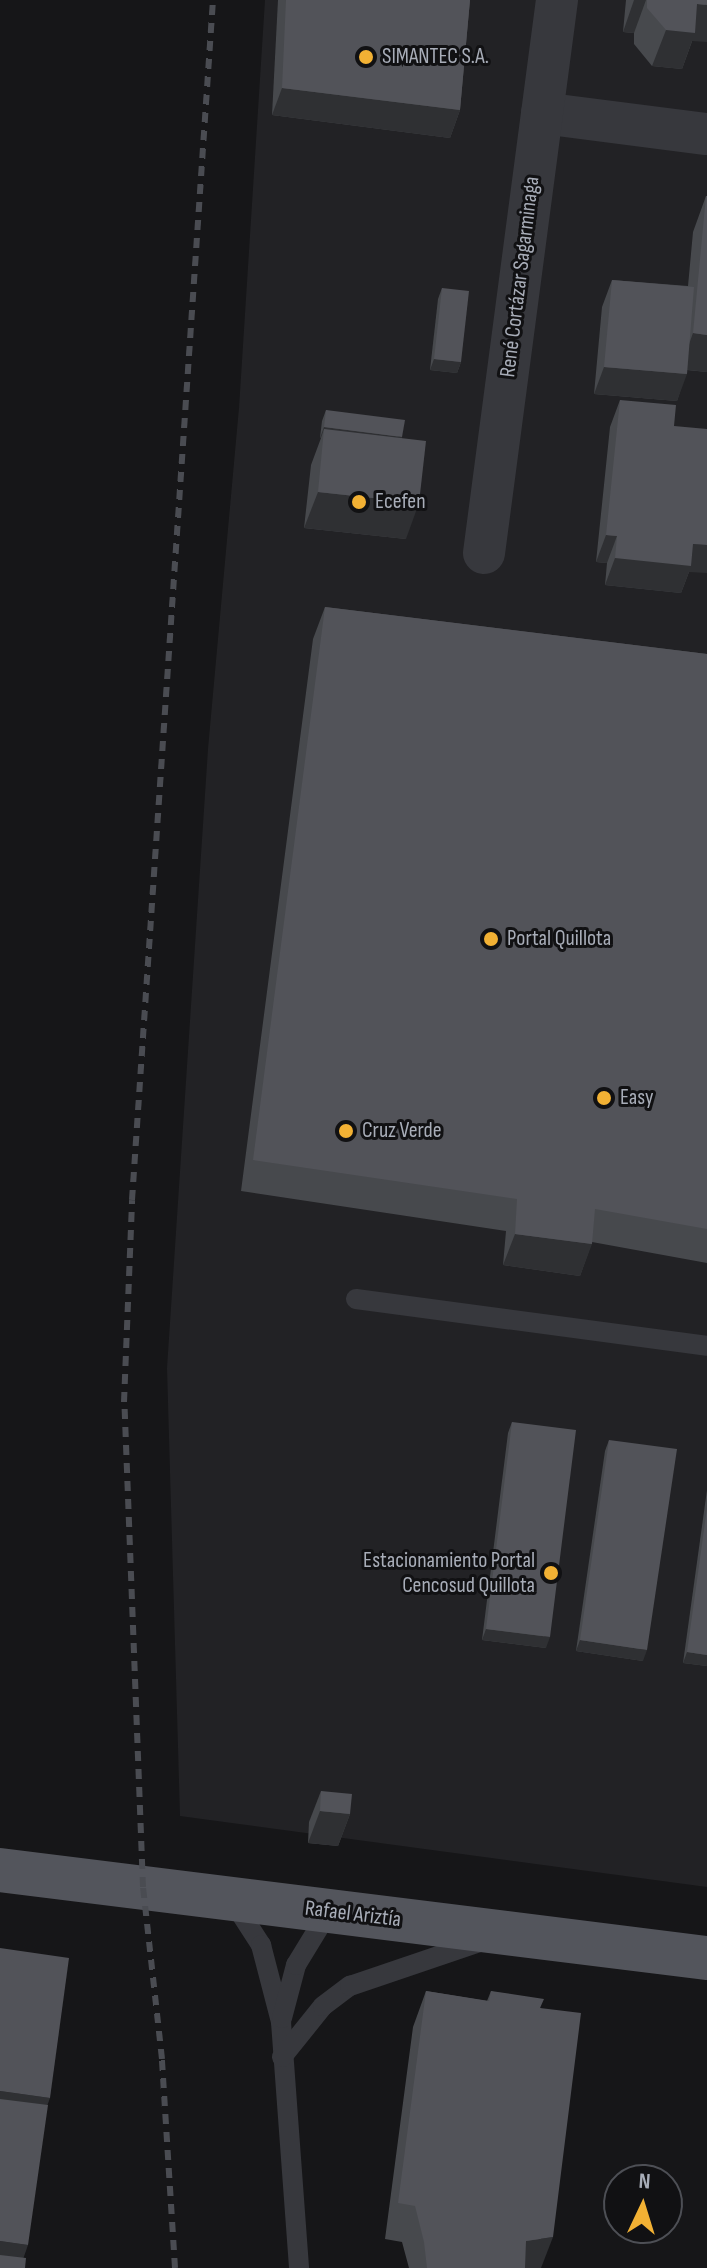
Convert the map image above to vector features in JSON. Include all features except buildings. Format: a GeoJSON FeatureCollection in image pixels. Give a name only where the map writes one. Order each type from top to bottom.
{"type":"FeatureCollection","features":[{"type":"Feature","properties":{"kind":"main road","name":"Rafael Ariztía"},"geometry":{"type":"LineString","coordinates":[[0,1870],[707,1958]]}},
{"type":"Feature","properties":{"kind":"street","name":"René Cortázar Sagarminaga"},"geometry":{"type":"LineString","coordinates":[[484,553],[557,0]]}},
{"type":"Feature","properties":{"kind":"street"},"geometry":{"type":"LineString","coordinates":[[542,113],[707,134]]}},
{"type":"Feature","properties":{"kind":"lane"},"geometry":{"type":"LineString","coordinates":[[356,1299],[707,1346]]}},
{"type":"Feature","properties":{"kind":"lane"},"geometry":{"type":"LineString","coordinates":[[231,1899],[261,1945],[281,2022],[299,2268]]}},
{"type":"Feature","properties":{"kind":"lane"},"geometry":{"type":"LineString","coordinates":[[281,2022],[296,1965],[329,1911]]}},
{"type":"Feature","properties":{"kind":"lane"},"geometry":{"type":"LineString","coordinates":[[282,2057],[323,2006],[350,1986],[506,1933]]}},
{"type":"Feature","properties":{"kind":"shaded area"},"geometry":{"type":"Polygon","coordinates":[[[265,0],[707,0],[707,1887],[180,1816],[167,1368],[208,749],[239,408],[265,0]]]}},
{"type":"Feature","properties":{"kind":"railway"},"geometry":{"type":"LineString","coordinates":[[175,2268],[162,2059],[143,1887],[124,1402],[132,1200],[213,0]]}},
{"type":"Feature","properties":{"kind":"place","name":"SIMANTEC S.A."},"geometry":{"type":"Point","coordinates":[366,57]}},
{"type":"Feature","properties":{"kind":"place","name":"Ecefen"},"geometry":{"type":"Point","coordinates":[359,502]}},
{"type":"Feature","properties":{"kind":"place","name":"Portal Quillota"},"geometry":{"type":"Point","coordinates":[491,939]}},
{"type":"Feature","properties":{"kind":"place","name":"Easy"},"geometry":{"type":"Point","coordinates":[604,1098]}},
{"type":"Feature","properties":{"kind":"place","name":"Cruz Verde"},"geometry":{"type":"Point","coordinates":[346,1131]}},
{"type":"Feature","properties":{"kind":"place","name":"Estacionamiento Portal Cencosud Quillota"},"geometry":{"type":"Point","coordinates":[551,1573]}}]}
